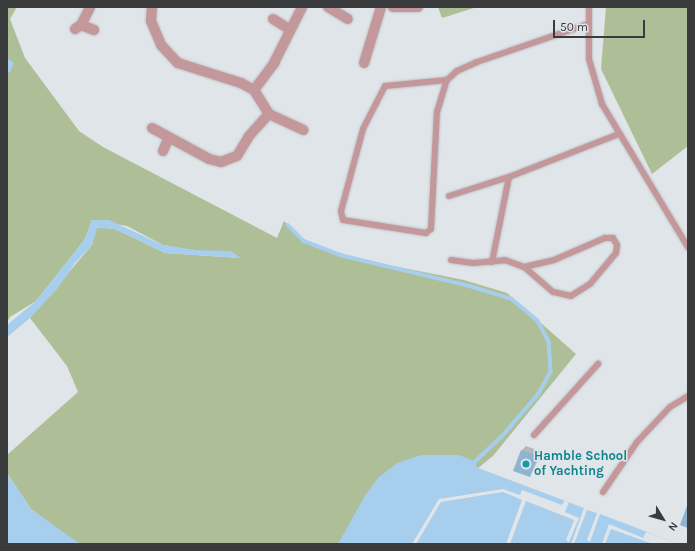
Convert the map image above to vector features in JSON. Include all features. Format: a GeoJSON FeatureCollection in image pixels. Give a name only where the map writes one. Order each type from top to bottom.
{"type":"FeatureCollection","features":[{"type":"Feature","properties":{"kind":"street"},"geometry":{"type":"LineString","coordinates":[[90,7],[78,27],[94,30]]}},
{"type":"Feature","properties":{"kind":"street"},"geometry":{"type":"LineString","coordinates":[[152,7],[151,21],[161,44],[178,63],[241,82],[254,90],[269,114],[304,130]]}},
{"type":"Feature","properties":{"kind":"street"},"geometry":{"type":"LineString","coordinates":[[254,90],[274,62],[289,29],[302,7]]}},
{"type":"Feature","properties":{"kind":"street"},"geometry":{"type":"LineString","coordinates":[[328,7],[348,19]]}},
{"type":"Feature","properties":{"kind":"street"},"geometry":{"type":"LineString","coordinates":[[364,63],[381,7]]}},
{"type":"Feature","properties":{"kind":"street"},"geometry":{"type":"LineString","coordinates":[[393,7],[418,7]]}},
{"type":"Feature","properties":{"kind":"street"},"geometry":{"type":"LineString","coordinates":[[273,19],[289,29]]}},
{"type":"Feature","properties":{"kind":"street"},"geometry":{"type":"LineString","coordinates":[[152,128],[209,159],[226,161],[237,156],[249,136],[269,114]]}},
{"type":"Feature","properties":{"kind":"street"},"geometry":{"type":"LineString","coordinates":[[163,151],[169,138]]}},
{"type":"Feature","properties":{"kind":"lane"},"geometry":{"type":"LineString","coordinates":[[589,7],[589,58],[595,86],[602,104],[688,247]]}},
{"type":"Feature","properties":{"kind":"lane"},"geometry":{"type":"LineString","coordinates":[[447,80],[385,86],[363,129],[341,211],[343,220],[426,234],[431,229],[437,112],[447,80],[457,71],[477,62],[588,24]]}},
{"type":"Feature","properties":{"kind":"lane"},"geometry":{"type":"LineString","coordinates":[[449,196],[509,177],[619,134]]}},
{"type":"Feature","properties":{"kind":"lane"},"geometry":{"type":"LineString","coordinates":[[492,262],[509,177]]}},
{"type":"Feature","properties":{"kind":"lane"},"geometry":{"type":"LineString","coordinates":[[451,260],[492,262],[505,260],[524,267],[553,292],[571,296],[590,284],[616,253],[617,245],[612,238],[604,238],[554,260],[524,267]]}},
{"type":"Feature","properties":{"kind":"lane"},"geometry":{"type":"LineString","coordinates":[[534,436],[598,364]]}},
{"type":"Feature","properties":{"kind":"lane"},"geometry":{"type":"LineString","coordinates":[[603,492],[637,442],[670,407],[688,396]]}},
{"type":"Feature","properties":{"kind":"green space"},"geometry":{"type":"Polygon","coordinates":[[[7,7],[17,7],[10,19],[25,58],[79,131],[103,147],[277,238],[284,221],[304,241],[358,259],[464,280],[507,293],[576,354],[493,456],[478,468],[345,536],[338,544],[80,544],[70,538],[31,509],[7,473],[7,455],[78,392],[67,366],[30,318],[92,245],[97,227],[115,229],[165,253],[240,258],[163,245],[127,226],[92,220],[85,239],[36,301],[10,317],[7,322],[7,7]]]}},
{"type":"Feature","properties":{"kind":"green space"},"geometry":{"type":"Polygon","coordinates":[[[438,7],[477,7],[442,18],[438,7]]]}},
{"type":"Feature","properties":{"kind":"green space"},"geometry":{"type":"Polygon","coordinates":[[[606,7],[688,7],[688,146],[652,174],[601,69],[606,7]]]}},
{"type":"Feature","properties":{"kind":"water"},"geometry":{"type":"Polygon","coordinates":[[[7,58],[14,63],[10,72],[7,73],[7,58]]]}},
{"type":"Feature","properties":{"kind":"water"},"geometry":{"type":"Polygon","coordinates":[[[92,220],[109,220],[163,245],[196,250],[231,251],[241,258],[165,253],[115,229],[97,228],[92,245],[75,263],[57,289],[30,318],[7,337],[7,325],[36,301],[85,239],[92,220]]]}},
{"type":"Feature","properties":{"kind":"water"},"geometry":{"type":"Polygon","coordinates":[[[421,455],[459,455],[474,461],[478,468],[584,508],[571,544],[338,544],[366,494],[379,477],[397,463],[421,455]]]}},
{"type":"Feature","properties":{"kind":"water"},"geometry":{"type":"Polygon","coordinates":[[[7,473],[31,509],[80,544],[7,544],[7,473]]]}},
{"type":"Feature","properties":{"kind":"water"},"geometry":{"type":"Polygon","coordinates":[[[587,510],[597,513],[587,540],[590,542],[600,514],[679,544],[574,544],[587,510]]]}},
{"type":"Feature","properties":{"kind":"pier"},"geometry":{"type":"Polygon","coordinates":[[[503,489],[520,495],[522,490],[562,505],[564,501],[569,502],[565,512],[579,518],[569,542],[566,540],[574,520],[526,501],[510,544],[506,544],[522,500],[503,492],[441,502],[416,544],[412,544],[439,499],[503,489]]]}},
{"type":"Feature","properties":{"kind":"pier"},"geometry":{"type":"Polygon","coordinates":[[[609,524],[643,538],[646,532],[679,544],[653,544],[611,529],[605,544],[602,544],[609,524]]]}},
{"type":"Feature","properties":{"kind":"building","name":"Hamble School of Yachting"},"geometry":{"type":"Polygon","coordinates":[[[521,450],[538,456],[530,477],[513,471],[521,450]]]}},
{"type":"Feature","properties":{"kind":"building"},"geometry":{"type":"Polygon","coordinates":[[[688,503],[688,528],[680,525],[688,503]]]}},
{"type":"Feature","properties":{"kind":"waterway"},"geometry":{"type":"LineString","coordinates":[[288,225],[304,241],[340,255],[470,286],[512,299],[538,321],[549,342],[551,372],[539,394],[502,437],[473,464]]}},
{"type":"Feature","properties":{"kind":"place","name":"Hamble School of Yachting"},"geometry":{"type":"Point","coordinates":[526,464]}}]}
